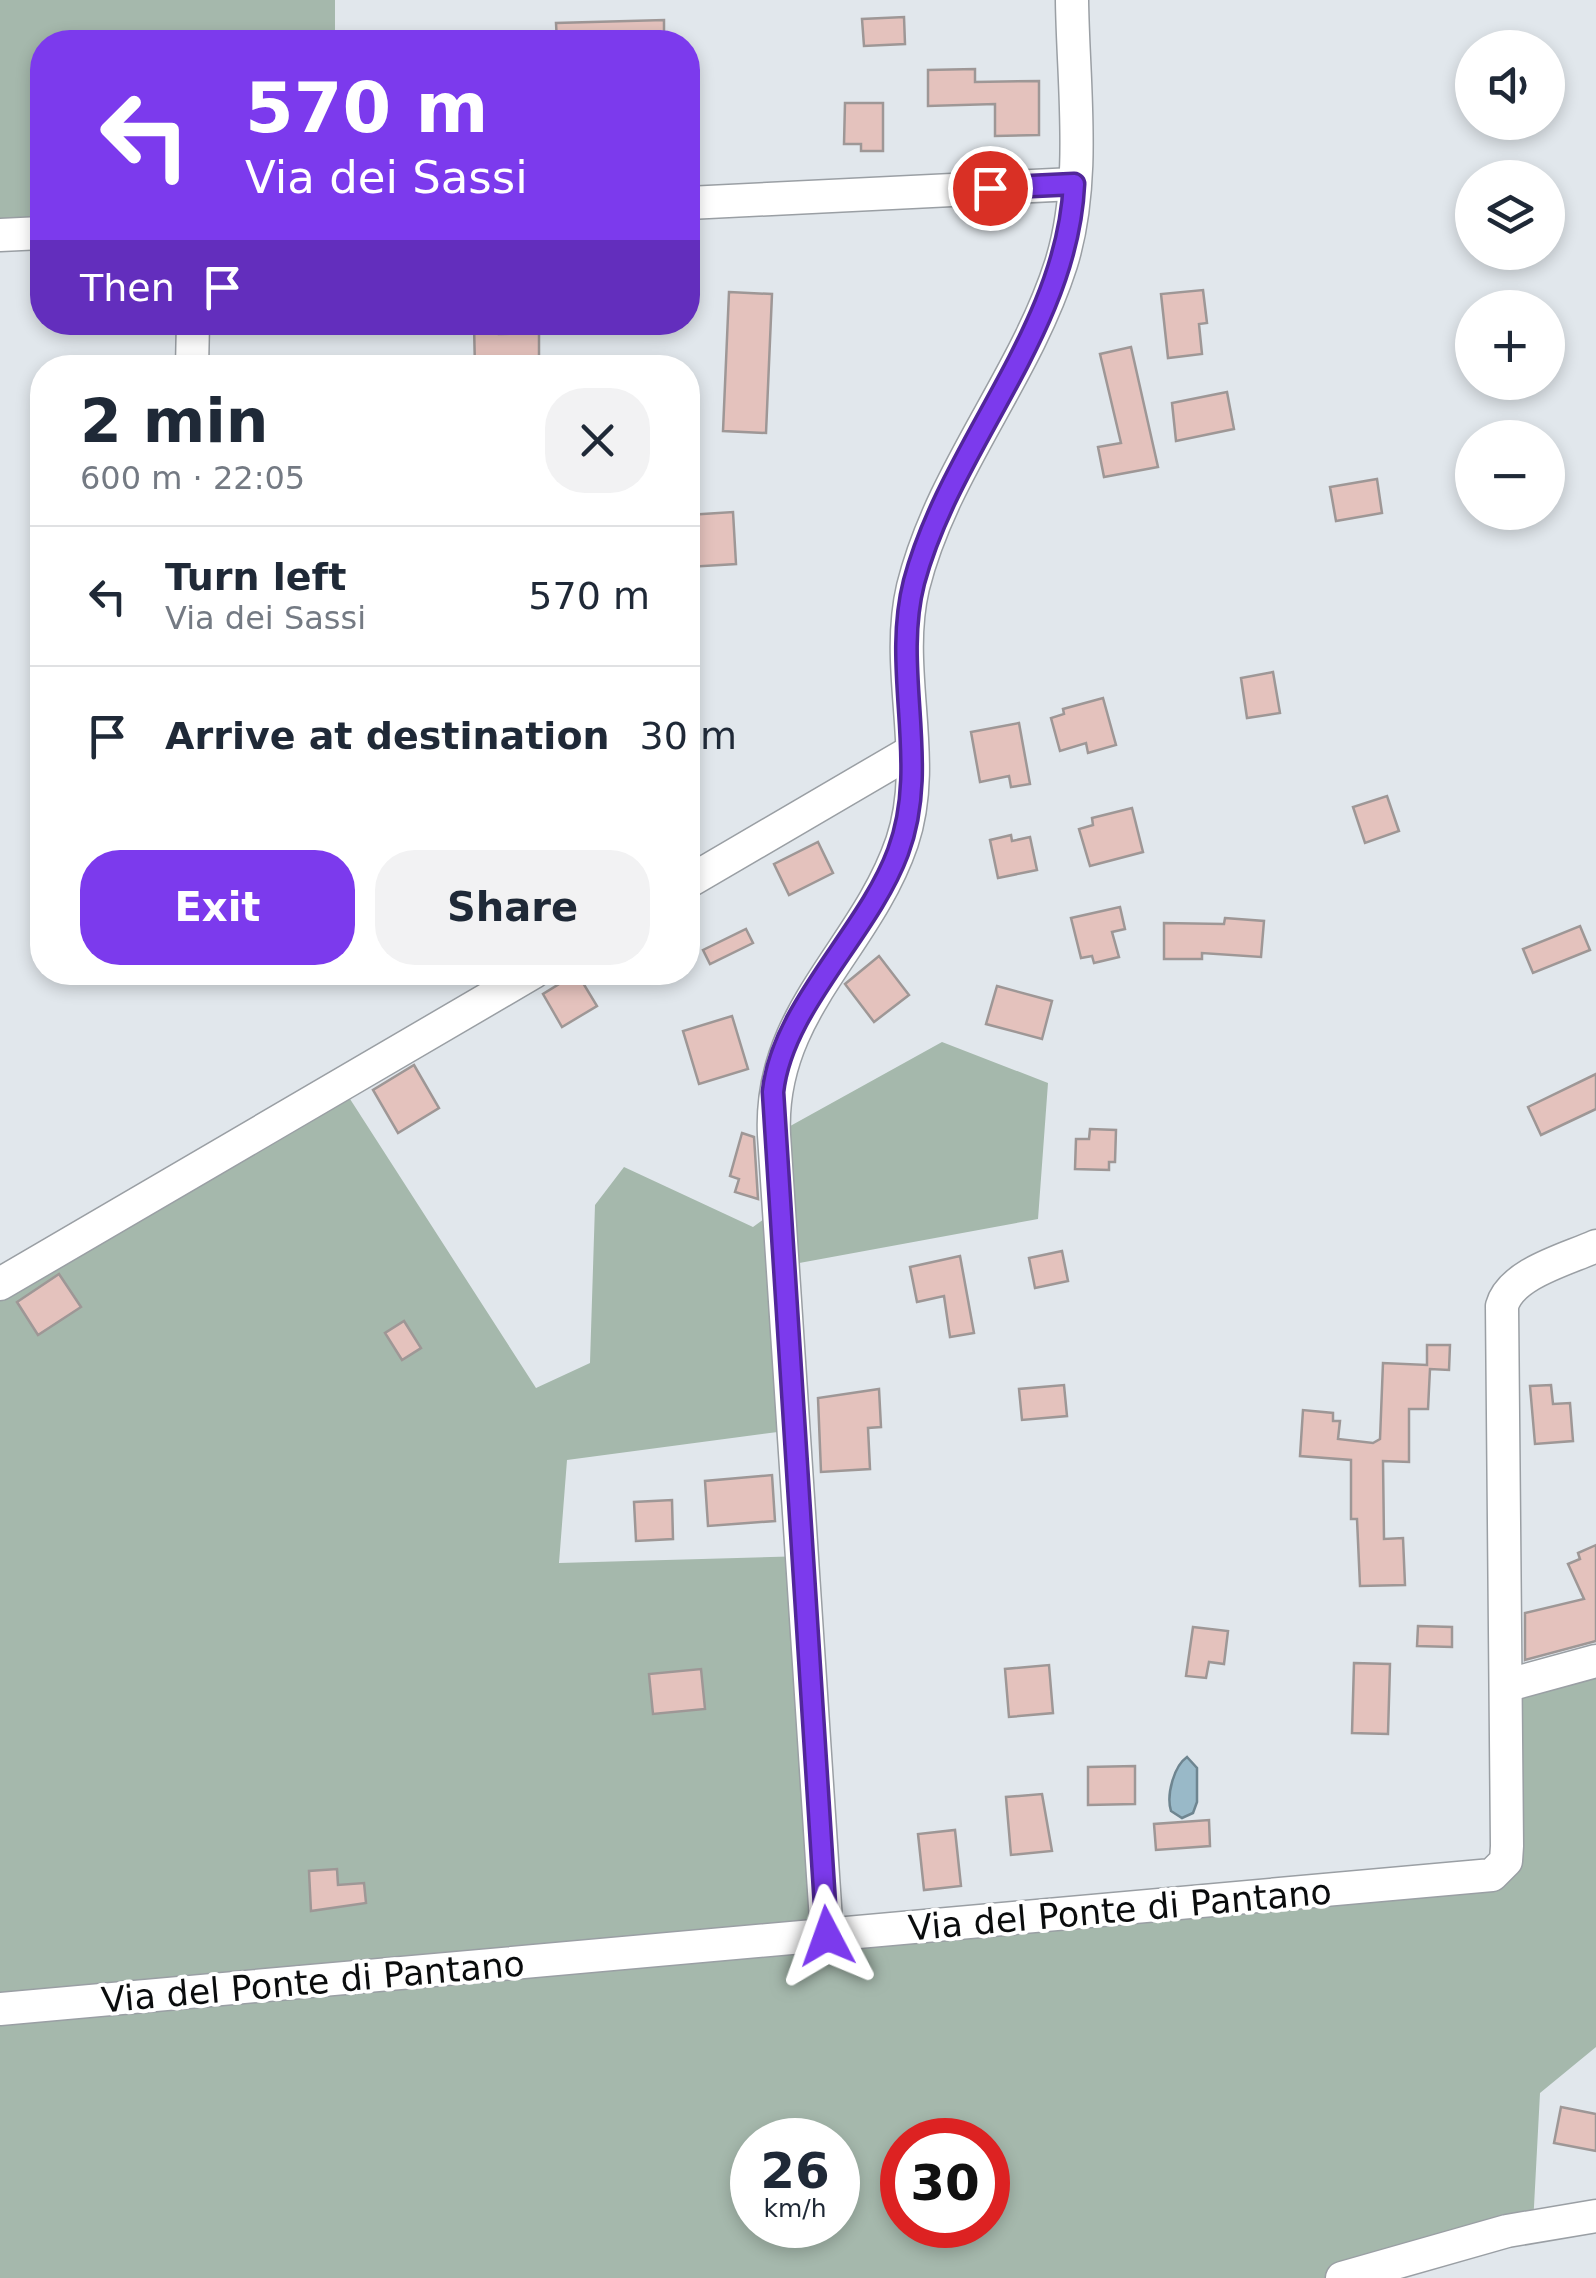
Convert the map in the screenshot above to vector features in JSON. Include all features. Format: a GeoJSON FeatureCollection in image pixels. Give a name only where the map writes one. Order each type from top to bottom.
{"type":"FeatureCollection","features":[{"type":"Feature","properties":{"kind":"street"},"geometry":{"type":"LineString","coordinates":[[827,1936],[773,1092],[792,1033],[876,898],[896,856],[911,802],[905,643],[915,581],[944,502],[1051,290],[1068,234],[1074,184],[1072,0]]}},
{"type":"Feature","properties":{"kind":"street"},"geometry":{"type":"LineString","coordinates":[[700,201],[1074,184]]}},
{"type":"Feature","properties":{"kind":"street"},"geometry":{"type":"LineString","coordinates":[[0,235],[30,234]]}},
{"type":"Feature","properties":{"kind":"street"},"geometry":{"type":"LineString","coordinates":[[700,875],[912,751]]}},
{"type":"Feature","properties":{"kind":"street"},"geometry":{"type":"LineString","coordinates":[[0,1284],[512,985]]}},
{"type":"Feature","properties":{"kind":"street","name":"Via del Ponte di Pantano"},"geometry":{"type":"LineString","coordinates":[[0,2010],[1492,1875],[1502,1867],[1507,1854],[1502,1306],[1506,1294],[1522,1281],[1596,1246]]}},
{"type":"Feature","properties":{"kind":"street"},"geometry":{"type":"LineString","coordinates":[[1508,1685],[1596,1661]]}},
{"type":"Feature","properties":{"kind":"street"},"geometry":{"type":"LineString","coordinates":[[1342,2278],[1415,2267],[1507,2230],[1596,2216]]}},
{"type":"Feature","properties":{"kind":"green space"},"geometry":{"type":"Polygon","coordinates":[[[0,0],[335,0],[335,30],[30,30],[30,234],[0,235],[0,0]]]}},
{"type":"Feature","properties":{"kind":"green space"},"geometry":{"type":"Polygon","coordinates":[[[942,1042],[1048,1083],[1038,1219],[783,1266],[793,1430],[567,1460],[559,1563],[806,1556],[827,1936],[1492,1875],[1508,1685],[1596,1661],[1596,2047],[1540,2093],[1533,2225],[1347,2278],[0,2278],[0,1284],[341,1085],[536,1388],[590,1363],[595,1205],[624,1167],[753,1227],[778,1209],[774,1135],[942,1042]]]}},
{"type":"Feature","properties":{"kind":"water"},"geometry":{"type":"Polygon","coordinates":[[[1187,1757],[1197,1768],[1197,1802],[1193,1813],[1182,1818],[1171,1811],[1170,1789],[1187,1757]]]}},
{"type":"Feature","properties":{"kind":"building"},"geometry":{"type":"Polygon","coordinates":[[[904,17],[905,44],[864,46],[862,19],[904,17]]]}},
{"type":"Feature","properties":{"kind":"building"},"geometry":{"type":"Polygon","coordinates":[[[664,20],[664,30],[556,30],[556,23],[664,20]]]}},
{"type":"Feature","properties":{"kind":"building"},"geometry":{"type":"Polygon","coordinates":[[[975,69],[975,82],[1039,81],[1039,135],[995,136],[995,104],[928,106],[928,70],[975,69]]]}},
{"type":"Feature","properties":{"kind":"building"},"geometry":{"type":"Polygon","coordinates":[[[845,103],[883,103],[883,151],[861,151],[861,144],[844,144],[845,103]]]}},
{"type":"Feature","properties":{"kind":"building"},"geometry":{"type":"Polygon","coordinates":[[[1203,290],[1207,323],[1199,324],[1202,354],[1168,358],[1161,294],[1203,290]]]}},
{"type":"Feature","properties":{"kind":"building"},"geometry":{"type":"Polygon","coordinates":[[[729,292],[772,294],[766,433],[723,431],[729,292]]]}},
{"type":"Feature","properties":{"kind":"building"},"geometry":{"type":"Polygon","coordinates":[[[474,335],[539,335],[539,355],[475,355],[474,335]]]}},
{"type":"Feature","properties":{"kind":"building"},"geometry":{"type":"Polygon","coordinates":[[[1131,347],[1158,467],[1104,477],[1098,447],[1121,443],[1100,354],[1131,347]]]}},
{"type":"Feature","properties":{"kind":"building"},"geometry":{"type":"Polygon","coordinates":[[[1227,392],[1234,429],[1176,441],[1172,403],[1227,392]]]}},
{"type":"Feature","properties":{"kind":"building"},"geometry":{"type":"Polygon","coordinates":[[[1377,479],[1382,513],[1336,521],[1330,487],[1377,479]]]}},
{"type":"Feature","properties":{"kind":"building"},"geometry":{"type":"Polygon","coordinates":[[[733,512],[736,564],[700,566],[700,514],[733,512]]]}},
{"type":"Feature","properties":{"kind":"building"},"geometry":{"type":"Polygon","coordinates":[[[1273,672],[1280,713],[1247,718],[1241,678],[1273,672]]]}},
{"type":"Feature","properties":{"kind":"building"},"geometry":{"type":"Polygon","coordinates":[[[1103,698],[1116,745],[1088,753],[1086,743],[1060,751],[1051,718],[1064,714],[1063,709],[1103,698]]]}},
{"type":"Feature","properties":{"kind":"building"},"geometry":{"type":"Polygon","coordinates":[[[1019,723],[1030,784],[1011,787],[1009,776],[980,782],[971,732],[1019,723]]]}},
{"type":"Feature","properties":{"kind":"building"},"geometry":{"type":"Polygon","coordinates":[[[1387,796],[1399,831],[1365,843],[1353,807],[1387,796]]]}},
{"type":"Feature","properties":{"kind":"building"},"geometry":{"type":"Polygon","coordinates":[[[1132,808],[1143,852],[1090,866],[1079,829],[1093,825],[1092,818],[1132,808]]]}},
{"type":"Feature","properties":{"kind":"building"},"geometry":{"type":"Polygon","coordinates":[[[1011,835],[1012,841],[1030,837],[1037,870],[998,878],[990,840],[1011,835]]]}},
{"type":"Feature","properties":{"kind":"building"},"geometry":{"type":"Polygon","coordinates":[[[818,842],[833,873],[789,895],[774,864],[818,842]]]}},
{"type":"Feature","properties":{"kind":"building"},"geometry":{"type":"Polygon","coordinates":[[[1120,907],[1125,929],[1112,932],[1119,957],[1094,963],[1092,956],[1081,958],[1071,918],[1120,907]]]}},
{"type":"Feature","properties":{"kind":"building"},"geometry":{"type":"Polygon","coordinates":[[[1225,918],[1264,921],[1261,957],[1202,953],[1202,959],[1164,959],[1164,923],[1224,924],[1225,918]]]}},
{"type":"Feature","properties":{"kind":"building"},"geometry":{"type":"Polygon","coordinates":[[[1580,926],[1590,950],[1533,973],[1523,949],[1580,926]]]}},
{"type":"Feature","properties":{"kind":"building"},"geometry":{"type":"Polygon","coordinates":[[[746,929],[753,943],[710,964],[703,950],[746,929]]]}},
{"type":"Feature","properties":{"kind":"building"},"geometry":{"type":"Polygon","coordinates":[[[879,956],[909,995],[874,1022],[845,984],[879,956]]]}},
{"type":"Feature","properties":{"kind":"building"},"geometry":{"type":"Polygon","coordinates":[[[558,985],[584,985],[597,1006],[562,1027],[543,994],[558,985]]]}},
{"type":"Feature","properties":{"kind":"building"},"geometry":{"type":"Polygon","coordinates":[[[997,986],[1052,1001],[1042,1039],[986,1024],[997,986]]]}},
{"type":"Feature","properties":{"kind":"building"},"geometry":{"type":"Polygon","coordinates":[[[732,1016],[748,1069],[699,1084],[683,1031],[732,1016]]]}},
{"type":"Feature","properties":{"kind":"building"},"geometry":{"type":"Polygon","coordinates":[[[414,1065],[439,1108],[398,1133],[373,1090],[414,1065]]]}},
{"type":"Feature","properties":{"kind":"building"},"geometry":{"type":"Polygon","coordinates":[[[1596,1074],[1596,1109],[1541,1135],[1528,1107],[1596,1074]]]}},
{"type":"Feature","properties":{"kind":"building"},"geometry":{"type":"Polygon","coordinates":[[[1090,1129],[1116,1130],[1115,1162],[1109,1162],[1109,1170],[1075,1169],[1076,1139],[1089,1139],[1090,1129]]]}},
{"type":"Feature","properties":{"kind":"building"},"geometry":{"type":"Polygon","coordinates":[[[742,1133],[754,1137],[758,1199],[735,1192],[739,1179],[730,1176],[742,1133]]]}},
{"type":"Feature","properties":{"kind":"building"},"geometry":{"type":"Polygon","coordinates":[[[1062,1251],[1068,1281],[1035,1288],[1029,1258],[1062,1251]]]}},
{"type":"Feature","properties":{"kind":"building"},"geometry":{"type":"Polygon","coordinates":[[[960,1256],[974,1333],[950,1337],[944,1296],[917,1302],[910,1267],[960,1256]]]}},
{"type":"Feature","properties":{"kind":"building"},"geometry":{"type":"Polygon","coordinates":[[[59,1274],[81,1307],[38,1335],[17,1302],[59,1274]]]}},
{"type":"Feature","properties":{"kind":"building"},"geometry":{"type":"Polygon","coordinates":[[[404,1321],[421,1348],[402,1360],[385,1333],[404,1321]]]}},
{"type":"Feature","properties":{"kind":"building"},"geometry":{"type":"Polygon","coordinates":[[[1427,1345],[1450,1345],[1449,1370],[1430,1369],[1428,1409],[1409,1409],[1409,1462],[1383,1461],[1384,1539],[1403,1538],[1405,1585],[1360,1586],[1357,1519],[1351,1519],[1351,1460],[1300,1456],[1303,1410],[1333,1413],[1333,1421],[1340,1421],[1338,1439],[1373,1443],[1380,1439],[1383,1363],[1427,1365],[1427,1345]]]}},
{"type":"Feature","properties":{"kind":"building"},"geometry":{"type":"Polygon","coordinates":[[[1064,1385],[1067,1416],[1022,1420],[1019,1389],[1064,1385]]]}},
{"type":"Feature","properties":{"kind":"building"},"geometry":{"type":"Polygon","coordinates":[[[1551,1385],[1553,1404],[1570,1403],[1573,1441],[1535,1444],[1530,1386],[1551,1385]]]}},
{"type":"Feature","properties":{"kind":"building"},"geometry":{"type":"Polygon","coordinates":[[[879,1389],[881,1427],[868,1428],[870,1469],[821,1472],[818,1398],[879,1389]]]}},
{"type":"Feature","properties":{"kind":"building"},"geometry":{"type":"Polygon","coordinates":[[[772,1475],[775,1521],[708,1526],[705,1481],[772,1475]]]}},
{"type":"Feature","properties":{"kind":"building"},"geometry":{"type":"Polygon","coordinates":[[[672,1500],[673,1539],[636,1541],[634,1502],[672,1500]]]}},
{"type":"Feature","properties":{"kind":"building"},"geometry":{"type":"Polygon","coordinates":[[[1596,1545],[1596,1641],[1525,1660],[1525,1613],[1584,1599],[1568,1564],[1580,1559],[1578,1553],[1596,1545]]]}},
{"type":"Feature","properties":{"kind":"building"},"geometry":{"type":"Polygon","coordinates":[[[1418,1626],[1452,1627],[1452,1647],[1417,1646],[1418,1626]]]}},
{"type":"Feature","properties":{"kind":"building"},"geometry":{"type":"Polygon","coordinates":[[[1193,1627],[1228,1631],[1224,1664],[1209,1662],[1206,1678],[1186,1676],[1193,1627]]]}},
{"type":"Feature","properties":{"kind":"building"},"geometry":{"type":"Polygon","coordinates":[[[1354,1663],[1390,1664],[1388,1734],[1352,1733],[1354,1663]]]}},
{"type":"Feature","properties":{"kind":"building"},"geometry":{"type":"Polygon","coordinates":[[[1049,1665],[1053,1713],[1009,1717],[1005,1669],[1049,1665]]]}},
{"type":"Feature","properties":{"kind":"building"},"geometry":{"type":"Polygon","coordinates":[[[701,1669],[705,1709],[653,1714],[649,1674],[701,1669]]]}},
{"type":"Feature","properties":{"kind":"building"},"geometry":{"type":"Polygon","coordinates":[[[1135,1766],[1135,1804],[1088,1805],[1088,1767],[1135,1766]]]}},
{"type":"Feature","properties":{"kind":"building"},"geometry":{"type":"Polygon","coordinates":[[[1042,1794],[1052,1851],[1011,1855],[1006,1797],[1042,1794]]]}},
{"type":"Feature","properties":{"kind":"building"},"geometry":{"type":"Polygon","coordinates":[[[1209,1820],[1210,1846],[1156,1850],[1154,1824],[1209,1820]]]}},
{"type":"Feature","properties":{"kind":"building"},"geometry":{"type":"Polygon","coordinates":[[[955,1830],[961,1886],[924,1890],[918,1834],[955,1830]]]}},
{"type":"Feature","properties":{"kind":"building"},"geometry":{"type":"Polygon","coordinates":[[[337,1869],[338,1885],[364,1883],[366,1903],[311,1911],[309,1871],[337,1869]]]}},
{"type":"Feature","properties":{"kind":"building"},"geometry":{"type":"Polygon","coordinates":[[[1561,2107],[1596,2114],[1596,2151],[1554,2143],[1561,2107]]]}},
{"type":"Feature","properties":{"kind":"route"},"geometry":{"type":"LineString","coordinates":[[827,1936],[773,1092],[792,1033],[876,898],[900,848],[914,777],[905,643],[915,581],[944,502],[1038,320],[1065,247],[1074,184],[990,188]]}}]}
